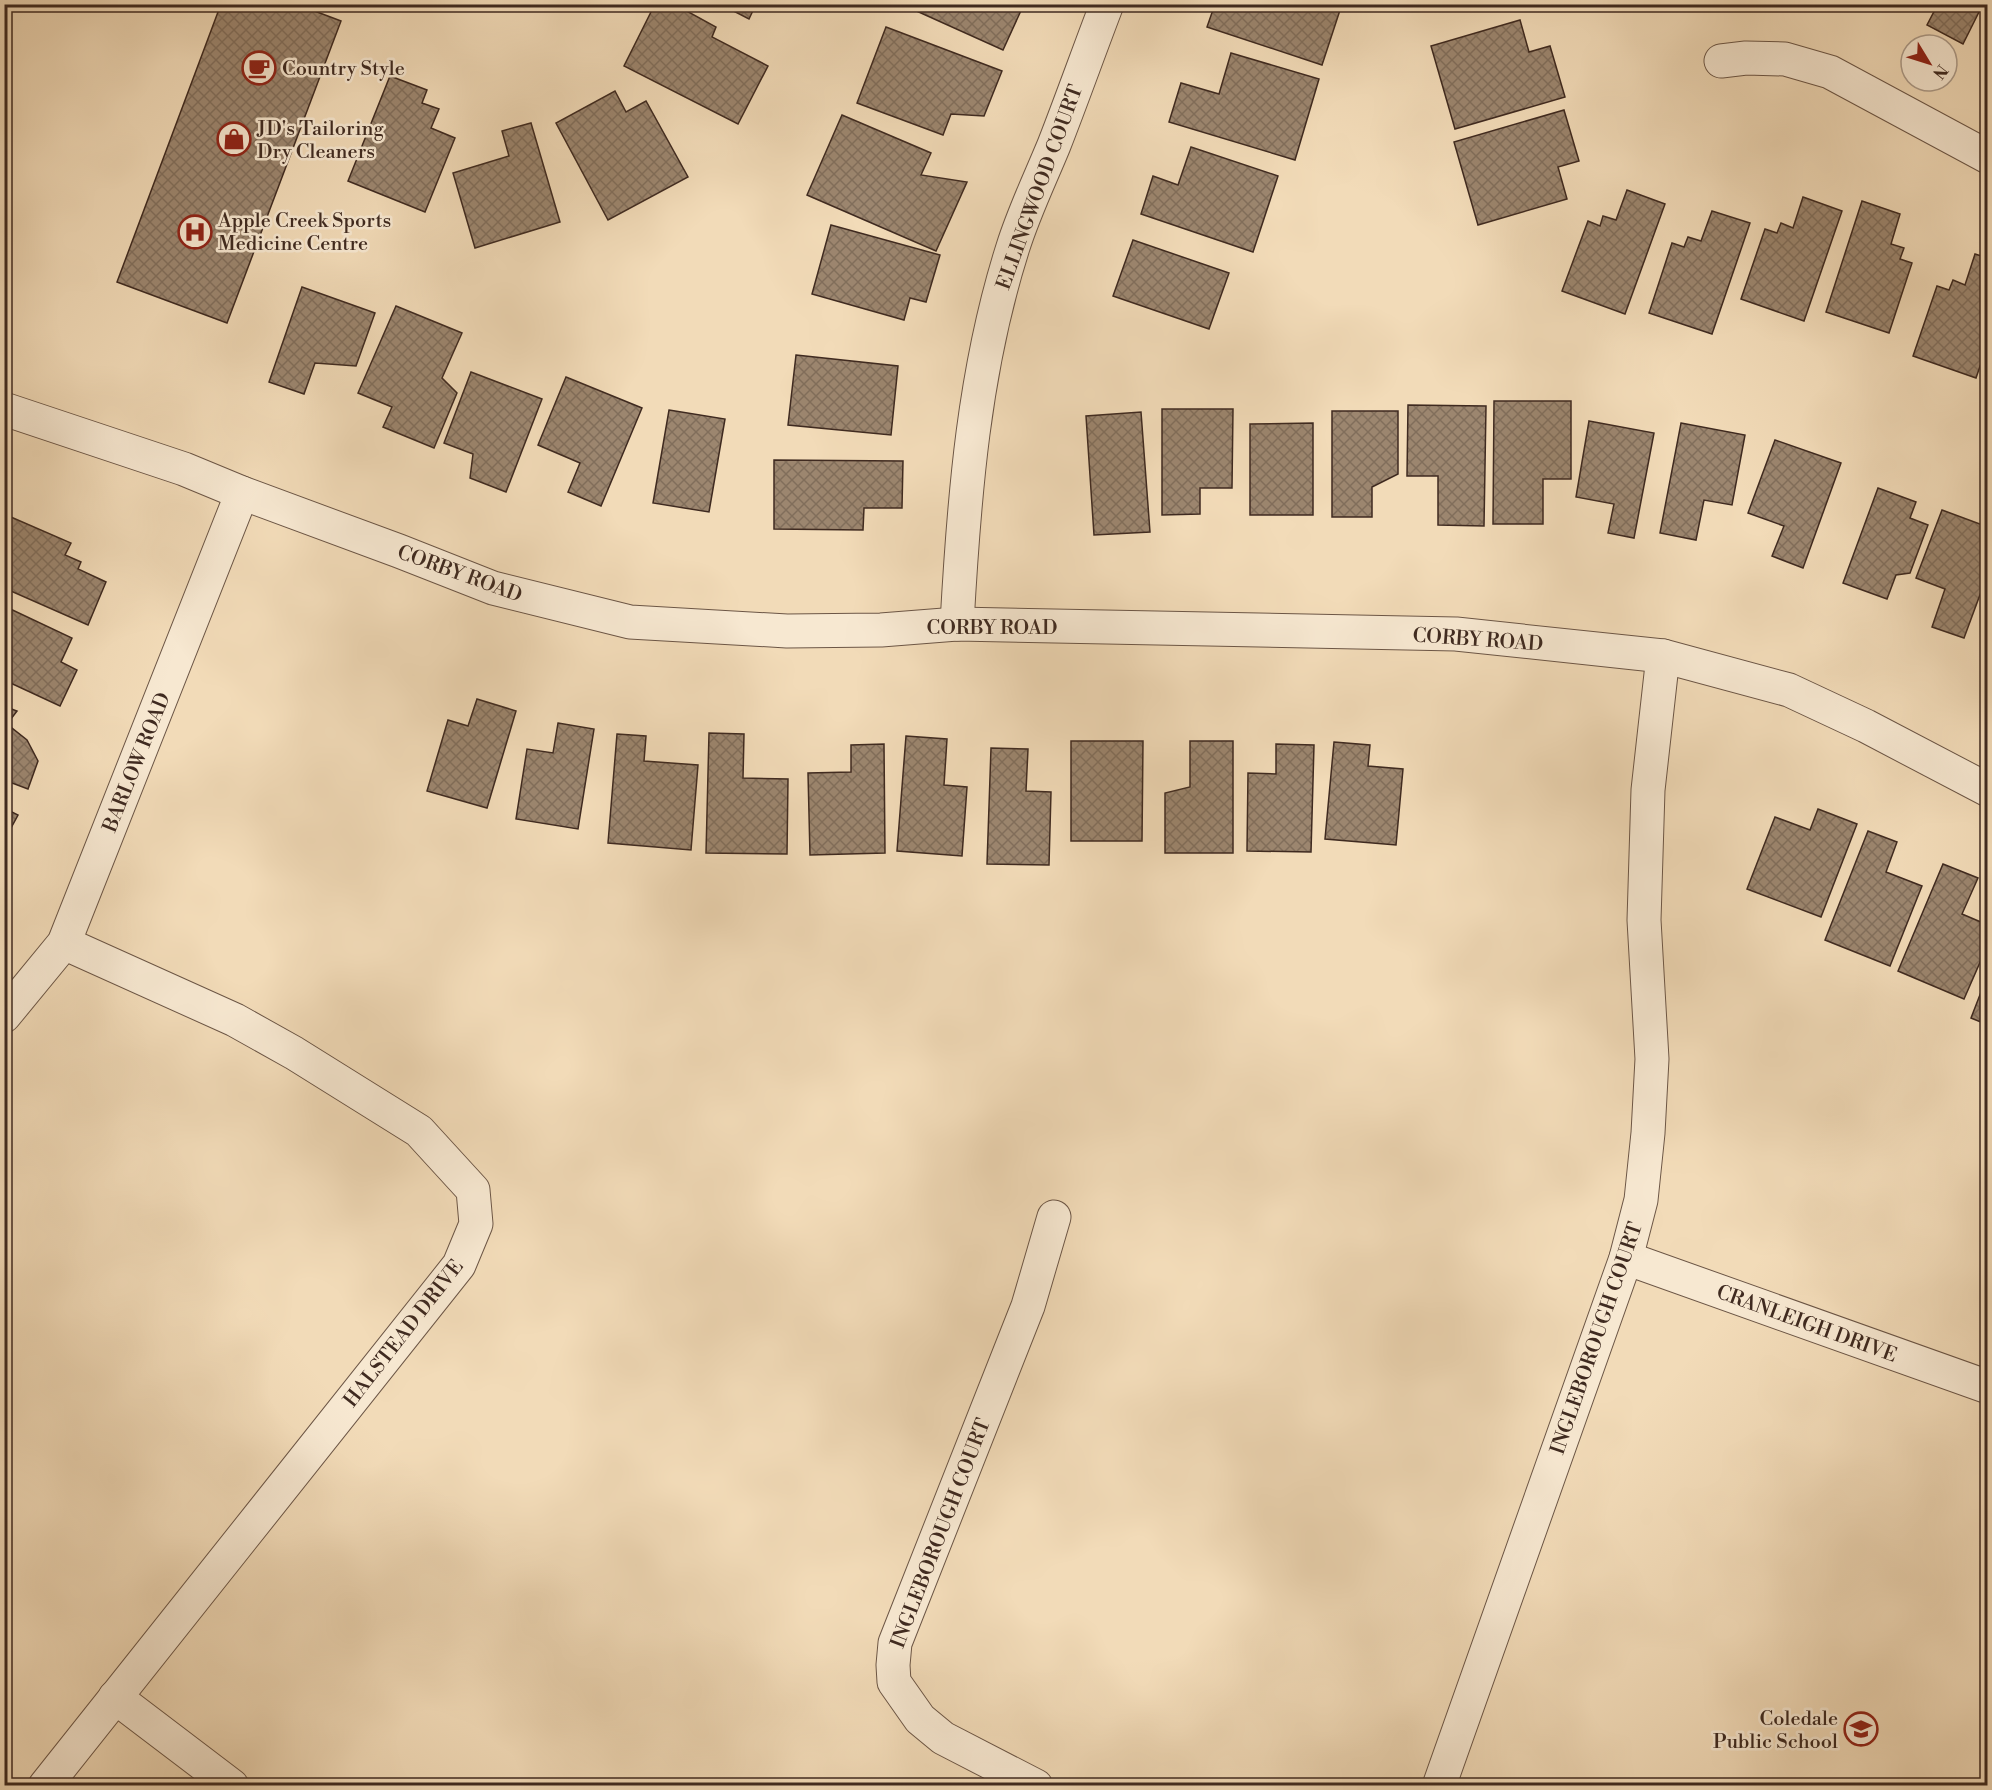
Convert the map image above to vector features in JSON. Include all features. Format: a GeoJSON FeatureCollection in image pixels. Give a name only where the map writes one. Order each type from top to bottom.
{"type":"FeatureCollection","features":[{"type":"Feature","properties":{"kind":"street","name":"ELLINGWOOD COURT"},"geometry":{"type":"LineString","coordinates":[[957,624],[960,548],[971,444],[981,374],[1000,295],[1014,245],[1107,4]]}},
{"type":"Feature","properties":{"kind":"street"},"geometry":{"type":"LineString","coordinates":[[1721,61],[1746,58],[1785,59],[1830,72],[1988,157]]}},
{"type":"Feature","properties":{"kind":"street","name":"CORBY ROAD"},"geometry":{"type":"LineString","coordinates":[[4,409],[184,469],[493,588],[630,622],[787,631],[881,630],[957,624],[1456,634],[1663,656],[1789,690],[1866,726],[1988,789]]}},
{"type":"Feature","properties":{"kind":"street","name":"BARLOW ROAD"},"geometry":{"type":"LineString","coordinates":[[4,1016],[64,943],[242,493]]}},
{"type":"Feature","properties":{"kind":"street","name":"INGLEBOROUGH COURT"},"geometry":{"type":"LineString","coordinates":[[1439,1785],[1626,1258],[1641,1200],[1652,1059],[1644,920],[1648,790],[1663,656]]}},
{"type":"Feature","properties":{"kind":"street","name":"HALSTEAD DRIVE"},"geometry":{"type":"LineString","coordinates":[[45,1785],[459,1265],[476,1224],[473,1190],[419,1131],[294,1053],[235,1020],[64,943]]}},
{"type":"Feature","properties":{"kind":"street","name":"INGLEBOROUGH COURT"},"geometry":{"type":"LineString","coordinates":[[1036,1785],[943,1738],[920,1719],[894,1682],[893,1665],[895,1643],[899,1632],[1028,1306],[1054,1217]]}},
{"type":"Feature","properties":{"kind":"street","name":"CRANLEIGH DRIVE"},"geometry":{"type":"LineString","coordinates":[[1626,1258],[1988,1387]]}},
{"type":"Feature","properties":{"kind":"street"},"geometry":{"type":"LineString","coordinates":[[115,1697],[232,1785]]}},
{"type":"Feature","properties":{"kind":"building"},"geometry":{"type":"Polygon","coordinates":[[[221,4],[296,4],[341,21],[227,323],[117,282],[221,4]]]}},
{"type":"Feature","properties":{"kind":"building"},"geometry":{"type":"Polygon","coordinates":[[[655,4],[674,4],[716,27],[712,37],[768,66],[738,124],[624,66],[655,4]]]}},
{"type":"Feature","properties":{"kind":"building"},"geometry":{"type":"Polygon","coordinates":[[[720,4],[756,4],[749,19],[720,4]]]}},
{"type":"Feature","properties":{"kind":"building"},"geometry":{"type":"Polygon","coordinates":[[[901,4],[1024,4],[1003,50],[901,4]]]}},
{"type":"Feature","properties":{"kind":"building"},"geometry":{"type":"Polygon","coordinates":[[[1215,4],[1342,4],[1322,65],[1207,27],[1215,4]]]}},
{"type":"Feature","properties":{"kind":"building"},"geometry":{"type":"Polygon","coordinates":[[[1547,4],[1573,4],[1572,11],[1547,4]]]}},
{"type":"Feature","properties":{"kind":"building"},"geometry":{"type":"Polygon","coordinates":[[[1938,4],[1983,4],[1963,44],[1959,42],[1959,33],[1942,33],[1927,25],[1938,4]]]}},
{"type":"Feature","properties":{"kind":"building"},"geometry":{"type":"Polygon","coordinates":[[[1520,20],[1529,52],[1550,46],[1565,97],[1455,129],[1431,46],[1520,20]]]}},
{"type":"Feature","properties":{"kind":"building"},"geometry":{"type":"Polygon","coordinates":[[[886,27],[1002,71],[984,116],[951,114],[943,135],[857,103],[886,27]]]}},
{"type":"Feature","properties":{"kind":"building"},"geometry":{"type":"Polygon","coordinates":[[[1231,53],[1319,79],[1295,160],[1169,122],[1181,83],[1219,94],[1231,53]]]}},
{"type":"Feature","properties":{"kind":"building"},"geometry":{"type":"Polygon","coordinates":[[[390,76],[427,90],[422,103],[439,109],[431,128],[455,138],[425,212],[348,181],[390,76]]]}},
{"type":"Feature","properties":{"kind":"building"},"geometry":{"type":"Polygon","coordinates":[[[615,91],[626,112],[646,101],[688,177],[608,220],[556,123],[615,91]]]}},
{"type":"Feature","properties":{"kind":"building"},"geometry":{"type":"Polygon","coordinates":[[[1564,110],[1579,161],[1558,167],[1567,199],[1478,225],[1454,142],[1564,110]]]}},
{"type":"Feature","properties":{"kind":"building"},"geometry":{"type":"Polygon","coordinates":[[[842,115],[931,153],[921,175],[967,182],[936,251],[807,195],[842,115]]]}},
{"type":"Feature","properties":{"kind":"building"},"geometry":{"type":"Polygon","coordinates":[[[531,123],[560,222],[475,248],[453,173],[509,156],[502,131],[531,123]]]}},
{"type":"Feature","properties":{"kind":"building"},"geometry":{"type":"Polygon","coordinates":[[[1191,147],[1278,176],[1253,252],[1141,214],[1153,176],[1178,185],[1191,147]]]}},
{"type":"Feature","properties":{"kind":"building"},"geometry":{"type":"Polygon","coordinates":[[[1627,190],[1665,204],[1625,314],[1562,291],[1588,221],[1600,226],[1603,216],[1616,220],[1627,190]]]}},
{"type":"Feature","properties":{"kind":"building"},"geometry":{"type":"Polygon","coordinates":[[[1803,197],[1842,211],[1804,321],[1741,299],[1765,229],[1777,233],[1781,223],[1793,228],[1803,197]]]}},
{"type":"Feature","properties":{"kind":"building"},"geometry":{"type":"Polygon","coordinates":[[[1862,201],[1900,214],[1891,244],[1904,248],[1900,259],[1912,263],[1889,333],[1826,312],[1862,201]]]}},
{"type":"Feature","properties":{"kind":"building"},"geometry":{"type":"Polygon","coordinates":[[[1712,211],[1750,223],[1712,334],[1649,313],[1672,243],[1684,247],[1688,237],[1701,241],[1712,211]]]}},
{"type":"Feature","properties":{"kind":"building"},"geometry":{"type":"Polygon","coordinates":[[[831,225],[940,255],[926,302],[910,298],[904,320],[812,294],[831,225]]]}},
{"type":"Feature","properties":{"kind":"building"},"geometry":{"type":"Polygon","coordinates":[[[1133,240],[1229,273],[1209,329],[1113,296],[1133,240]]]}},
{"type":"Feature","properties":{"kind":"building"},"geometry":{"type":"Polygon","coordinates":[[[1975,254],[1988,258],[1988,343],[1976,378],[1913,356],[1937,286],[1949,290],[1953,280],[1965,285],[1975,254]]]}},
{"type":"Feature","properties":{"kind":"building"},"geometry":{"type":"Polygon","coordinates":[[[302,287],[375,313],[356,366],[315,363],[304,394],[269,382],[302,287]]]}},
{"type":"Feature","properties":{"kind":"building"},"geometry":{"type":"Polygon","coordinates":[[[396,306],[462,333],[442,378],[457,393],[434,448],[383,427],[392,407],[358,393],[396,306]]]}},
{"type":"Feature","properties":{"kind":"building"},"geometry":{"type":"Polygon","coordinates":[[[796,355],[898,366],[891,435],[788,425],[796,355]]]}},
{"type":"Feature","properties":{"kind":"building"},"geometry":{"type":"Polygon","coordinates":[[[471,372],[542,399],[506,492],[470,478],[473,454],[444,443],[471,372]]]}},
{"type":"Feature","properties":{"kind":"building"},"geometry":{"type":"Polygon","coordinates":[[[566,377],[642,408],[601,506],[568,492],[580,463],[538,445],[566,377]]]}},
{"type":"Feature","properties":{"kind":"building"},"geometry":{"type":"Polygon","coordinates":[[[1494,401],[1571,401],[1571,479],[1543,479],[1543,524],[1493,524],[1494,401]]]}},
{"type":"Feature","properties":{"kind":"building"},"geometry":{"type":"Polygon","coordinates":[[[1408,405],[1486,406],[1484,526],[1438,525],[1438,476],[1407,476],[1408,405]]]}},
{"type":"Feature","properties":{"kind":"building"},"geometry":{"type":"Polygon","coordinates":[[[1162,409],[1233,409],[1232,488],[1200,488],[1200,514],[1162,515],[1162,409]]]}},
{"type":"Feature","properties":{"kind":"building"},"geometry":{"type":"Polygon","coordinates":[[[669,410],[725,419],[709,512],[653,503],[669,410]]]}},
{"type":"Feature","properties":{"kind":"building"},"geometry":{"type":"Polygon","coordinates":[[[1332,411],[1398,411],[1398,474],[1372,487],[1372,517],[1332,517],[1332,411]]]}},
{"type":"Feature","properties":{"kind":"building"},"geometry":{"type":"Polygon","coordinates":[[[1141,412],[1150,532],[1094,535],[1086,416],[1141,412]]]}},
{"type":"Feature","properties":{"kind":"building"},"geometry":{"type":"Polygon","coordinates":[[[1589,421],[1654,433],[1634,538],[1608,533],[1614,504],[1576,497],[1589,421]]]}},
{"type":"Feature","properties":{"kind":"building"},"geometry":{"type":"Polygon","coordinates":[[[1313,423],[1313,515],[1250,515],[1250,424],[1313,423]]]}},
{"type":"Feature","properties":{"kind":"building"},"geometry":{"type":"Polygon","coordinates":[[[1681,423],[1745,435],[1732,505],[1704,500],[1696,540],[1660,533],[1681,423]]]}},
{"type":"Feature","properties":{"kind":"building"},"geometry":{"type":"Polygon","coordinates":[[[1775,440],[1841,463],[1803,568],[1772,556],[1784,526],[1748,513],[1775,440]]]}},
{"type":"Feature","properties":{"kind":"building"},"geometry":{"type":"Polygon","coordinates":[[[774,460],[903,461],[902,508],[864,508],[863,530],[774,529],[774,460]]]}},
{"type":"Feature","properties":{"kind":"building"},"geometry":{"type":"Polygon","coordinates":[[[1878,488],[1916,502],[1910,518],[1928,525],[1910,573],[1896,575],[1887,599],[1843,583],[1878,488]]]}},
{"type":"Feature","properties":{"kind":"building"},"geometry":{"type":"Polygon","coordinates":[[[1942,510],[1988,527],[1988,573],[1964,638],[1932,627],[1945,589],[1916,578],[1942,510]]]}},
{"type":"Feature","properties":{"kind":"building"},"geometry":{"type":"Polygon","coordinates":[[[4,514],[71,543],[65,555],[81,562],[78,569],[106,582],[88,625],[4,588],[4,514]]]}},
{"type":"Feature","properties":{"kind":"building"},"geometry":{"type":"Polygon","coordinates":[[[4,606],[72,638],[61,662],[77,670],[60,706],[4,680],[4,606]]]}},
{"type":"Feature","properties":{"kind":"building"},"geometry":{"type":"Polygon","coordinates":[[[477,699],[516,711],[487,808],[427,791],[448,720],[468,726],[477,699]]]}},
{"type":"Feature","properties":{"kind":"building"},"geometry":{"type":"Polygon","coordinates":[[[4,706],[17,711],[7,724],[27,740],[38,761],[28,789],[4,780],[4,706]]]}},
{"type":"Feature","properties":{"kind":"building"},"geometry":{"type":"Polygon","coordinates":[[[558,723],[594,729],[578,829],[516,819],[527,749],[553,753],[558,723]]]}},
{"type":"Feature","properties":{"kind":"building"},"geometry":{"type":"Polygon","coordinates":[[[709,733],[744,734],[743,778],[788,779],[787,854],[706,853],[709,733]]]}},
{"type":"Feature","properties":{"kind":"building"},"geometry":{"type":"Polygon","coordinates":[[[617,734],[646,736],[644,761],[698,765],[691,850],[608,843],[617,734]]]}},
{"type":"Feature","properties":{"kind":"building"},"geometry":{"type":"Polygon","coordinates":[[[906,736],[947,739],[944,785],[967,787],[962,856],[897,851],[906,736]]]}},
{"type":"Feature","properties":{"kind":"building"},"geometry":{"type":"Polygon","coordinates":[[[1071,741],[1143,741],[1142,841],[1071,841],[1071,741]]]}},
{"type":"Feature","properties":{"kind":"building"},"geometry":{"type":"Polygon","coordinates":[[[1190,741],[1233,741],[1233,853],[1165,853],[1165,793],[1190,787],[1190,741]]]}},
{"type":"Feature","properties":{"kind":"building"},"geometry":{"type":"Polygon","coordinates":[[[1334,742],[1370,745],[1368,766],[1403,769],[1396,845],[1325,839],[1334,742]]]}},
{"type":"Feature","properties":{"kind":"building"},"geometry":{"type":"Polygon","coordinates":[[[884,744],[885,853],[810,855],[808,773],[851,772],[851,745],[884,744]]]}},
{"type":"Feature","properties":{"kind":"building"},"geometry":{"type":"Polygon","coordinates":[[[1276,744],[1314,745],[1311,852],[1247,851],[1248,773],[1276,774],[1276,744]]]}},
{"type":"Feature","properties":{"kind":"building"},"geometry":{"type":"Polygon","coordinates":[[[991,748],[1028,749],[1026,791],[1051,792],[1049,865],[987,864],[991,748]]]}},
{"type":"Feature","properties":{"kind":"building"},"geometry":{"type":"Polygon","coordinates":[[[4,808],[18,815],[4,841],[4,808]]]}},
{"type":"Feature","properties":{"kind":"building"},"geometry":{"type":"Polygon","coordinates":[[[1818,809],[1857,824],[1821,917],[1747,889],[1775,817],[1810,830],[1818,809]]]}},
{"type":"Feature","properties":{"kind":"building"},"geometry":{"type":"Polygon","coordinates":[[[1868,831],[1897,842],[1886,872],[1922,886],[1890,966],[1825,940],[1868,831]]]}},
{"type":"Feature","properties":{"kind":"building"},"geometry":{"type":"Polygon","coordinates":[[[1943,864],[1978,878],[1962,914],[1988,925],[1988,944],[1964,999],[1898,971],[1943,864]]]}},
{"type":"Feature","properties":{"kind":"building"},"geometry":{"type":"Polygon","coordinates":[[[1988,974],[1988,1025],[1971,1018],[1988,974]]]}},
{"type":"Feature","properties":{"kind":"place","name":"Country Style"},"geometry":{"type":"Point","coordinates":[259,68]}},
{"type":"Feature","properties":{"kind":"place","name":"JD's Tailoring Dry Cleaners"},"geometry":{"type":"Point","coordinates":[234,139]}},
{"type":"Feature","properties":{"kind":"place","name":"Apple Creek Sports Medicine Centre"},"geometry":{"type":"Point","coordinates":[195,232]}},
{"type":"Feature","properties":{"kind":"place","name":"Coledale Public School"},"geometry":{"type":"Point","coordinates":[1861,1729]}}]}
